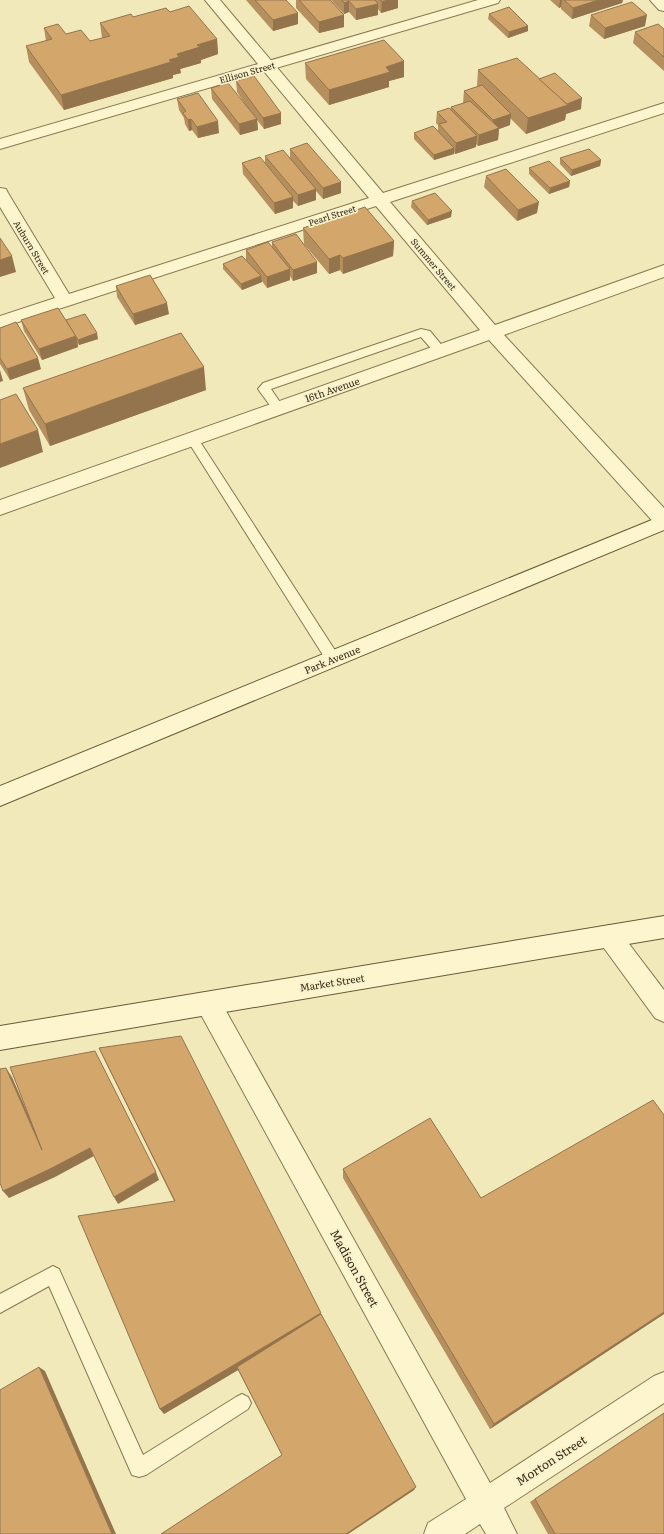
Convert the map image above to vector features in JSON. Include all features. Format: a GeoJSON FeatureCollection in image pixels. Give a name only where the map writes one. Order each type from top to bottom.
{"type":"FeatureCollection","features":[{"type":"Feature","properties":{"kind":"street","name":"Summer Street"},"geometry":{"type":"LineString","coordinates":[[212,0],[492,332],[664,522]]}},
{"type":"Feature","properties":{"kind":"street","name":"Ellison Street"},"geometry":{"type":"LineString","coordinates":[[0,144],[493,0]]}},
{"type":"Feature","properties":{"kind":"street"},"geometry":{"type":"LineString","coordinates":[[657,0],[664,7]]}},
{"type":"Feature","properties":{"kind":"street","name":"Pearl Street"},"geometry":{"type":"LineString","coordinates":[[0,322],[664,108]]}},
{"type":"Feature","properties":{"kind":"street","name":"Auburn Street"},"geometry":{"type":"LineString","coordinates":[[0,193],[65,301]]}},
{"type":"Feature","properties":{"kind":"street","name":"16th Avenue"},"geometry":{"type":"LineString","coordinates":[[0,508],[664,271]]}},
{"type":"Feature","properties":{"kind":"street","name":"Park Avenue"},"geometry":{"type":"LineString","coordinates":[[0,796],[664,522]]}},
{"type":"Feature","properties":{"kind":"street","name":"Market Street"},"geometry":{"type":"LineString","coordinates":[[0,1038],[664,927]]}},
{"type":"Feature","properties":{"kind":"street"},"geometry":{"type":"LineString","coordinates":[[609,936],[664,1010]]}},
{"type":"Feature","properties":{"kind":"street","name":"Madison Street"},"geometry":{"type":"LineString","coordinates":[[208,1003],[502,1534]]}},
{"type":"Feature","properties":{"kind":"street","name":"Morton Street"},"geometry":{"type":"LineString","coordinates":[[439,1534],[664,1386]]}},
{"type":"Feature","properties":{"kind":"lane"},"geometry":{"type":"LineString","coordinates":[[278,408],[264,389],[267,386],[421,333],[426,334],[440,351]]}},
{"type":"Feature","properties":{"kind":"lane"},"geometry":{"type":"LineString","coordinates":[[193,440],[333,659]]}},
{"type":"Feature","properties":{"kind":"lane"},"geometry":{"type":"LineString","coordinates":[[0,1304],[53,1276],[139,1468],[242,1403]]}},
{"type":"Feature","properties":{"kind":"building"},"geometry":{"type":"Polygon","coordinates":[[[255,0],[286,0],[298,13],[273,20],[255,0]]]}},
{"type":"Feature","properties":{"kind":"building"},"geometry":{"type":"Polygon","coordinates":[[[299,0],[330,0],[344,15],[319,22],[299,0]]]}},
{"type":"Feature","properties":{"kind":"building"},"geometry":{"type":"Polygon","coordinates":[[[342,0],[375,0],[378,4],[356,9],[349,1],[344,3],[342,0]]]}},
{"type":"Feature","properties":{"kind":"building"},"geometry":{"type":"Polygon","coordinates":[[[564,0],[599,0],[573,8],[564,0]]]}},
{"type":"Feature","properties":{"kind":"building"},"geometry":{"type":"Polygon","coordinates":[[[632,2],[647,15],[605,28],[591,15],[632,2]]]}},
{"type":"Feature","properties":{"kind":"building"},"geometry":{"type":"Polygon","coordinates":[[[189,6],[217,39],[197,45],[200,47],[177,54],[179,57],[169,60],[171,62],[61,95],[26,46],[52,39],[44,28],[58,24],[66,34],[81,30],[90,41],[110,36],[100,23],[131,14],[133,17],[166,8],[170,12],[189,6]]]}},
{"type":"Feature","properties":{"kind":"building"},"geometry":{"type":"Polygon","coordinates":[[[509,7],[528,26],[509,32],[489,14],[509,7]]]}},
{"type":"Feature","properties":{"kind":"building"},"geometry":{"type":"Polygon","coordinates":[[[658,24],[664,29],[664,57],[635,32],[658,24]]]}},
{"type":"Feature","properties":{"kind":"building"},"geometry":{"type":"Polygon","coordinates":[[[384,40],[404,61],[386,67],[390,72],[329,90],[305,63],[384,40]]]}},
{"type":"Feature","properties":{"kind":"building"},"geometry":{"type":"Polygon","coordinates":[[[517,58],[568,105],[528,118],[478,70],[517,58]]]}},
{"type":"Feature","properties":{"kind":"building"},"geometry":{"type":"Polygon","coordinates":[[[555,73],[582,98],[567,104],[539,79],[555,73]]]}},
{"type":"Feature","properties":{"kind":"building"},"geometry":{"type":"Polygon","coordinates":[[[254,76],[281,113],[263,118],[236,81],[254,76]]]}},
{"type":"Feature","properties":{"kind":"building"},"geometry":{"type":"Polygon","coordinates":[[[228,83],[257,119],[239,124],[211,88],[228,83]]]}},
{"type":"Feature","properties":{"kind":"building"},"geometry":{"type":"Polygon","coordinates":[[[482,85],[511,114],[493,120],[464,91],[482,85]]]}},
{"type":"Feature","properties":{"kind":"building"},"geometry":{"type":"Polygon","coordinates":[[[198,93],[218,121],[197,127],[191,119],[188,120],[183,113],[186,111],[177,99],[198,93]]]}},
{"type":"Feature","properties":{"kind":"building"},"geometry":{"type":"Polygon","coordinates":[[[470,101],[499,128],[479,135],[451,107],[470,101]]]}},
{"type":"Feature","properties":{"kind":"building"},"geometry":{"type":"Polygon","coordinates":[[[449,108],[477,136],[456,143],[439,124],[447,122],[437,112],[449,108]]]}},
{"type":"Feature","properties":{"kind":"building"},"geometry":{"type":"Polygon","coordinates":[[[433,126],[454,148],[434,155],[414,133],[433,126]]]}},
{"type":"Feature","properties":{"kind":"building"},"geometry":{"type":"Polygon","coordinates":[[[307,143],[341,182],[323,188],[290,149],[307,143]]]}},
{"type":"Feature","properties":{"kind":"building"},"geometry":{"type":"Polygon","coordinates":[[[589,149],[601,160],[572,170],[560,158],[589,149]]]}},
{"type":"Feature","properties":{"kind":"building"},"geometry":{"type":"Polygon","coordinates":[[[283,150],[316,189],[298,195],[265,156],[283,150]]]}},
{"type":"Feature","properties":{"kind":"building"},"geometry":{"type":"Polygon","coordinates":[[[260,157],[293,197],[274,203],[242,163],[260,157]]]}},
{"type":"Feature","properties":{"kind":"building"},"geometry":{"type":"Polygon","coordinates":[[[549,161],[570,181],[550,188],[529,168],[549,161]]]}},
{"type":"Feature","properties":{"kind":"building"},"geometry":{"type":"Polygon","coordinates":[[[506,169],[539,202],[518,210],[486,176],[506,169]]]}},
{"type":"Feature","properties":{"kind":"building"},"geometry":{"type":"Polygon","coordinates":[[[435,193],[452,211],[428,220],[412,201],[435,193]]]}},
{"type":"Feature","properties":{"kind":"building"},"geometry":{"type":"Polygon","coordinates":[[[365,207],[394,241],[343,258],[340,255],[329,259],[303,228],[365,207]]]}},
{"type":"Feature","properties":{"kind":"building"},"geometry":{"type":"Polygon","coordinates":[[[296,234],[317,262],[293,270],[272,242],[296,234]]]}},
{"type":"Feature","properties":{"kind":"building"},"geometry":{"type":"Polygon","coordinates":[[[0,238],[12,256],[0,260],[0,238]]]}},
{"type":"Feature","properties":{"kind":"building"},"geometry":{"type":"Polygon","coordinates":[[[268,242],[290,269],[267,277],[246,250],[268,242]]]}},
{"type":"Feature","properties":{"kind":"building"},"geometry":{"type":"Polygon","coordinates":[[[242,256],[261,276],[241,284],[223,264],[242,256]]]}},
{"type":"Feature","properties":{"kind":"building"},"geometry":{"type":"Polygon","coordinates":[[[150,275],[167,303],[133,314],[116,286],[150,275]]]}},
{"type":"Feature","properties":{"kind":"building"},"geometry":{"type":"Polygon","coordinates":[[[58,308],[76,336],[39,349],[21,320],[58,308]]]}},
{"type":"Feature","properties":{"kind":"building"},"geometry":{"type":"Polygon","coordinates":[[[85,314],[97,333],[78,340],[66,320],[85,314]]]}},
{"type":"Feature","properties":{"kind":"building"},"geometry":{"type":"Polygon","coordinates":[[[16,322],[38,358],[7,369],[0,358],[0,328],[16,322]]]}},
{"type":"Feature","properties":{"kind":"building"},"geometry":{"type":"Polygon","coordinates":[[[181,333],[204,367],[45,424],[23,388],[181,333]]]}},
{"type":"Feature","properties":{"kind":"building"},"geometry":{"type":"Polygon","coordinates":[[[16,394],[38,430],[0,444],[0,400],[16,394]]]}},
{"type":"Feature","properties":{"kind":"building"},"geometry":{"type":"Polygon","coordinates":[[[181,1036],[321,1313],[160,1409],[78,1216],[175,1201],[99,1048],[181,1036]]]}},
{"type":"Feature","properties":{"kind":"building"},"geometry":{"type":"Polygon","coordinates":[[[95,1051],[156,1172],[114,1197],[90,1148],[3,1191],[0,1183],[0,1069],[6,1068],[42,1150],[10,1067],[95,1051]]]}},
{"type":"Feature","properties":{"kind":"building"},"geometry":{"type":"Polygon","coordinates":[[[653,1100],[664,1115],[664,1312],[494,1424],[343,1169],[430,1118],[481,1198],[653,1100]]]}},
{"type":"Feature","properties":{"kind":"building"},"geometry":{"type":"Polygon","coordinates":[[[321,1314],[416,1487],[346,1534],[161,1534],[282,1455],[237,1367],[321,1314]]]}},
{"type":"Feature","properties":{"kind":"building"},"geometry":{"type":"Polygon","coordinates":[[[39,1367],[112,1534],[0,1534],[0,1390],[39,1367]]]}},
{"type":"Feature","properties":{"kind":"building"},"geometry":{"type":"Polygon","coordinates":[[[664,1413],[664,1534],[555,1534],[535,1499],[664,1413]]]}}]}
